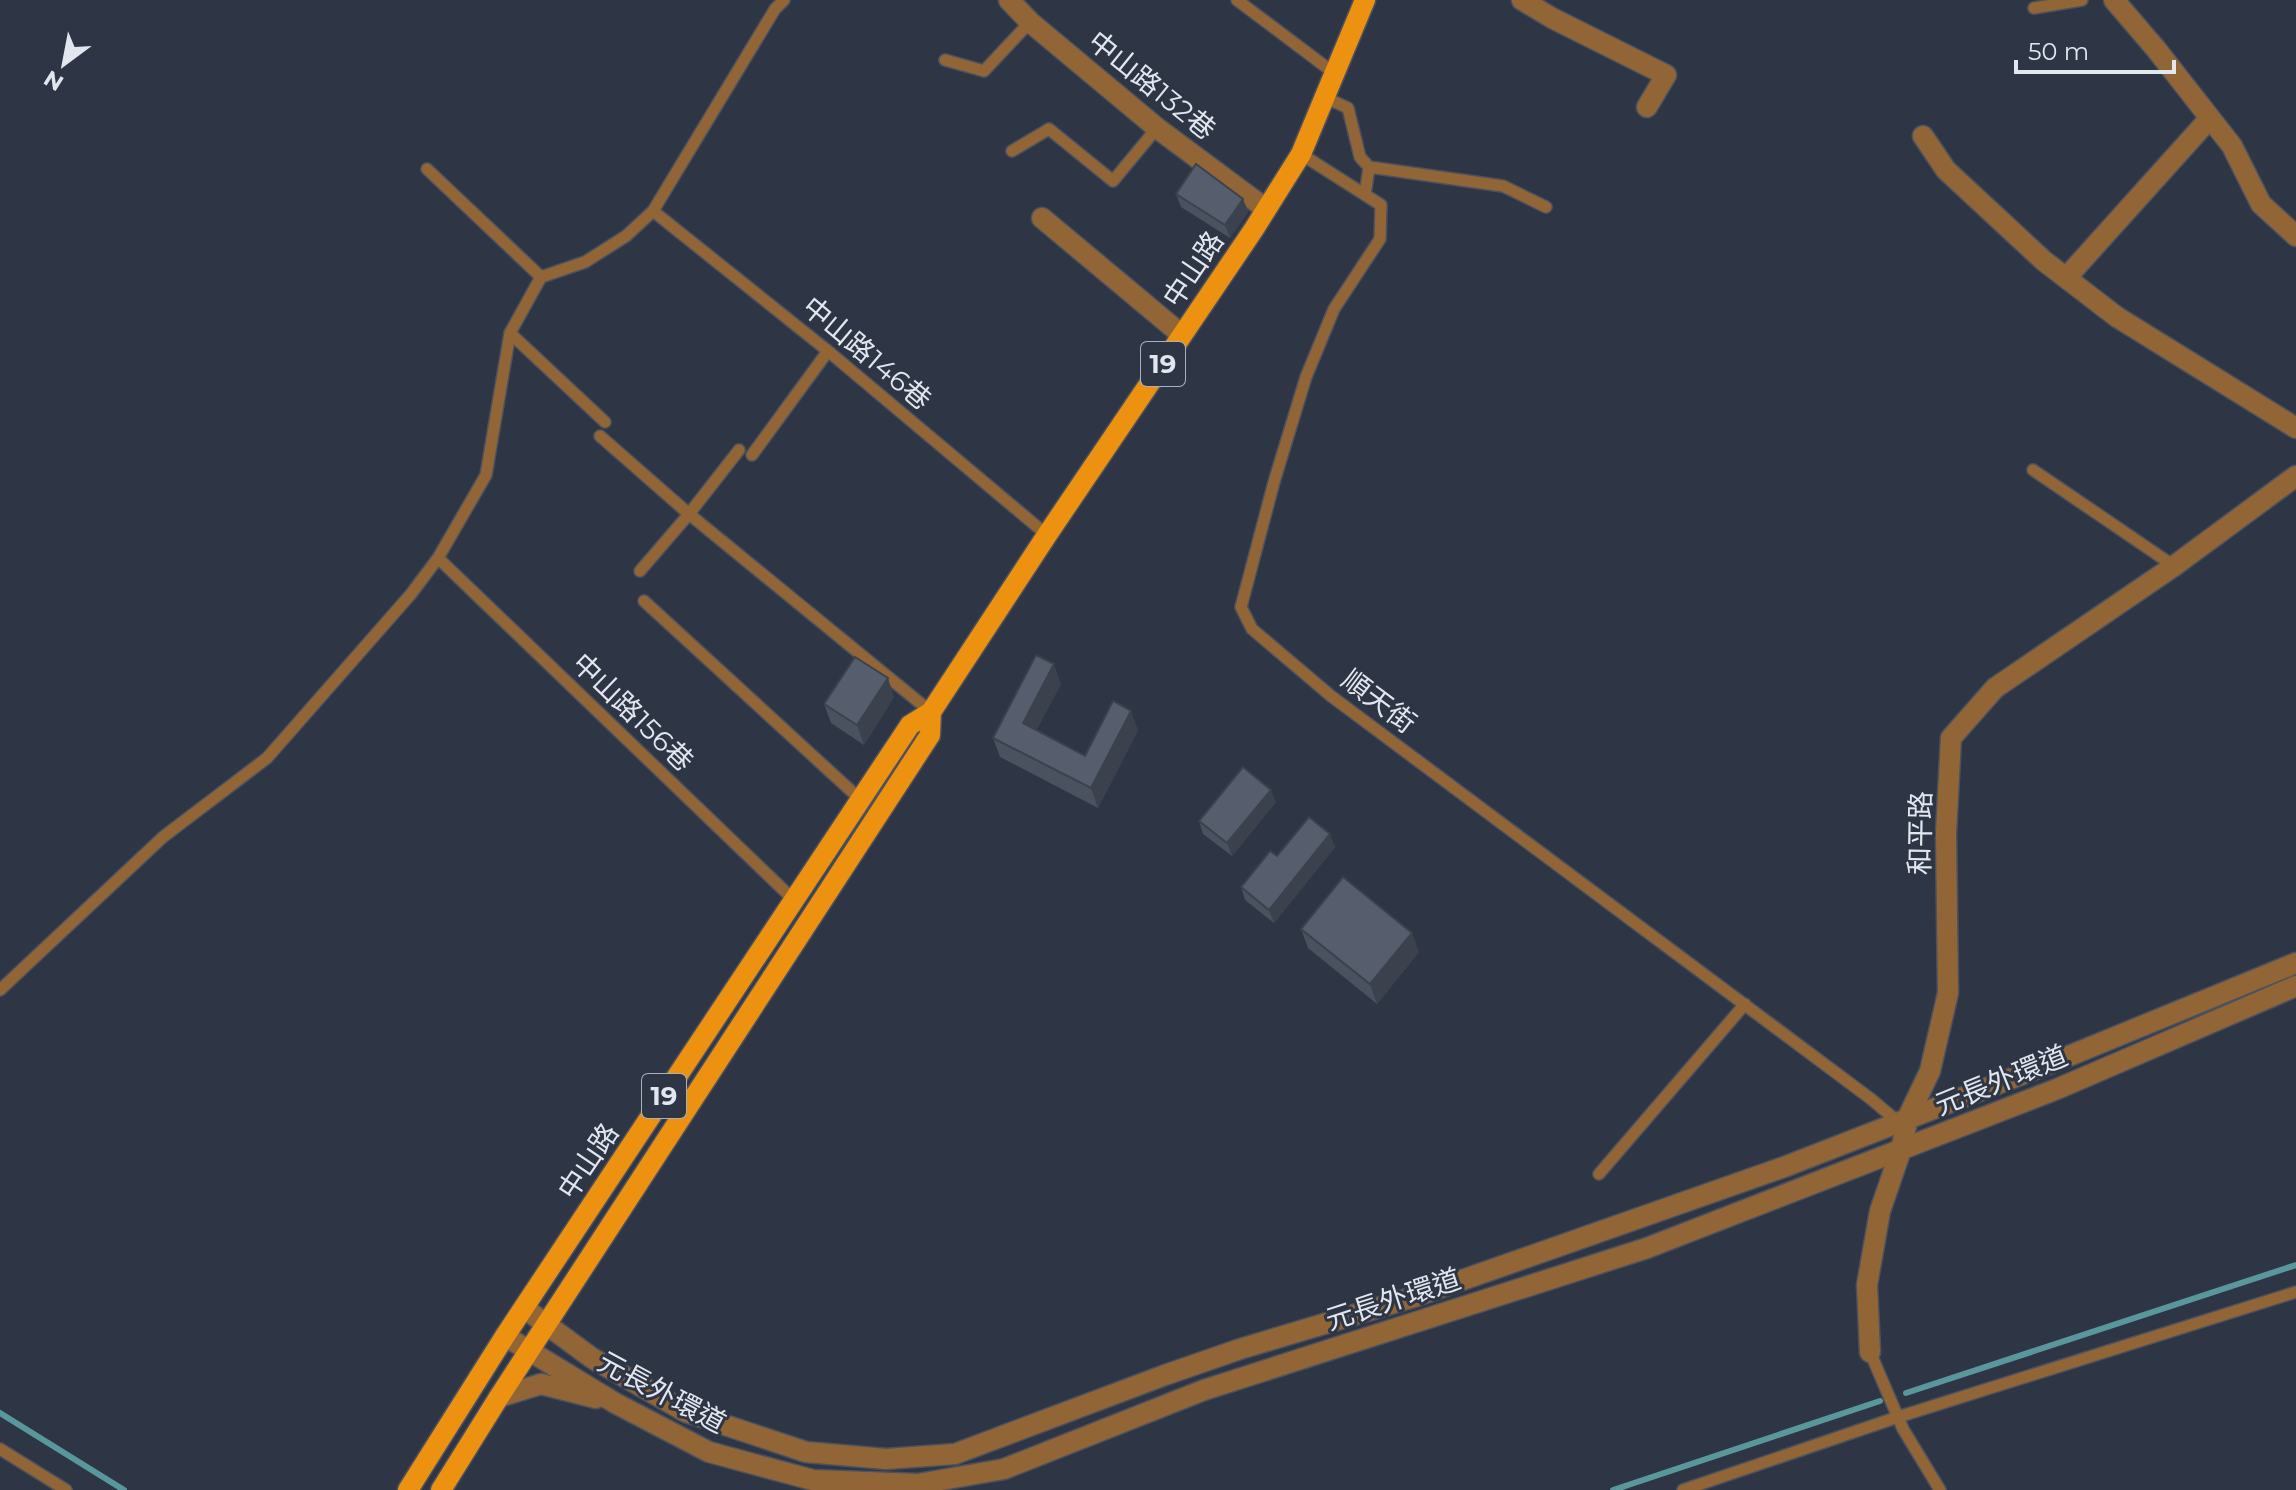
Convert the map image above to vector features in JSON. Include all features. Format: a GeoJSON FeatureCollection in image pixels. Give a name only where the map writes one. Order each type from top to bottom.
{"type":"FeatureCollection","features":[{"type":"Feature","properties":{"kind":"main road","name":"中山路"},"geometry":{"type":"LineString","coordinates":[[408,1490],[505,1336],[910,725],[931,712],[1266,209],[1301,154],[1365,0]]}},
{"type":"Feature","properties":{"kind":"main road","name":"中山路"},"geometry":{"type":"LineString","coordinates":[[441,1490],[930,735],[931,712]]}},
{"type":"Feature","properties":{"kind":"street","name":"中山路132巷"},"geometry":{"type":"LineString","coordinates":[[1009,0],[1030,22],[1157,128],[1266,209]]}},
{"type":"Feature","properties":{"kind":"street"},"geometry":{"type":"LineString","coordinates":[[1522,0],[1666,75],[1647,107]]}},
{"type":"Feature","properties":{"kind":"street"},"geometry":{"type":"LineString","coordinates":[[2114,0],[2232,146],[2261,204],[2296,236]]}},
{"type":"Feature","properties":{"kind":"street"},"geometry":{"type":"LineString","coordinates":[[2066,278],[2210,118]]}},
{"type":"Feature","properties":{"kind":"street"},"geometry":{"type":"LineString","coordinates":[[1923,136],[1946,170],[2044,261],[2117,317],[2296,428]]}},
{"type":"Feature","properties":{"kind":"street"},"geometry":{"type":"LineString","coordinates":[[1042,218],[1182,335]]}},
{"type":"Feature","properties":{"kind":"street","name":"和平路"},"geometry":{"type":"LineString","coordinates":[[1870,1352],[1867,1285],[1880,1211],[1901,1150],[1902,1119],[1930,1071],[1948,993],[1946,833],[1951,738],[1995,688],[2174,566],[2296,476]]}},
{"type":"Feature","properties":{"kind":"street","name":"元長外環道"},"geometry":{"type":"LineString","coordinates":[[524,1308],[592,1358],[686,1412],[806,1452],[886,1459],[955,1454],[1240,1349],[1414,1297],[1784,1167],[2296,963]]}},
{"type":"Feature","properties":{"kind":"street","name":"元長外環道"},"geometry":{"type":"LineString","coordinates":[[505,1336],[615,1403],[709,1452],[813,1480],[918,1484],[1004,1469],[1204,1390],[1647,1248],[2057,1089],[2296,986]]}},
{"type":"Feature","properties":{"kind":"street"},"geometry":{"type":"LineString","coordinates":[[499,1397],[541,1384],[615,1403]]}},
{"type":"Feature","properties":{"kind":"lane"},"geometry":{"type":"LineString","coordinates":[[0,990],[163,837],[267,758],[411,594],[438,558],[486,475],[510,333],[541,277],[585,262],[626,236],[653,211],[775,9],[784,0]]}},
{"type":"Feature","properties":{"kind":"lane"},"geometry":{"type":"LineString","coordinates":[[1237,0],[1334,73]]}},
{"type":"Feature","properties":{"kind":"lane"},"geometry":{"type":"LineString","coordinates":[[2034,8],[2082,0]]}},
{"type":"Feature","properties":{"kind":"lane"},"geometry":{"type":"LineString","coordinates":[[945,60],[984,71],[1030,22]]}},
{"type":"Feature","properties":{"kind":"lane"},"geometry":{"type":"LineString","coordinates":[[1324,97],[1348,108],[1360,157],[1369,167],[1503,186],[1546,207]]}},
{"type":"Feature","properties":{"kind":"lane"},"geometry":{"type":"LineString","coordinates":[[1012,151],[1049,129],[1113,181],[1157,128]]}},
{"type":"Feature","properties":{"kind":"lane"},"geometry":{"type":"LineString","coordinates":[[1301,154],[1365,195],[1369,167]]}},
{"type":"Feature","properties":{"kind":"lane"},"geometry":{"type":"LineString","coordinates":[[427,169],[541,277]]}},
{"type":"Feature","properties":{"kind":"lane","name":"順天街"},"geometry":{"type":"LineString","coordinates":[[1365,195],[1381,205],[1380,239],[1334,309],[1306,377],[1241,607],[1252,629],[1331,696],[1902,1119]]}},
{"type":"Feature","properties":{"kind":"lane","name":"中山路146巷"},"geometry":{"type":"LineString","coordinates":[[653,211],[828,351],[1047,535]]}},
{"type":"Feature","properties":{"kind":"lane"},"geometry":{"type":"LineString","coordinates":[[510,333],[605,422]]}},
{"type":"Feature","properties":{"kind":"lane"},"geometry":{"type":"LineString","coordinates":[[752,455],[828,351]]}},
{"type":"Feature","properties":{"kind":"lane"},"geometry":{"type":"LineString","coordinates":[[600,436],[689,514],[931,712]]}},
{"type":"Feature","properties":{"kind":"lane"},"geometry":{"type":"LineString","coordinates":[[640,571],[739,450]]}},
{"type":"Feature","properties":{"kind":"lane"},"geometry":{"type":"LineString","coordinates":[[2033,470],[2174,566]]}},
{"type":"Feature","properties":{"kind":"lane","name":"中山路156巷"},"geometry":{"type":"LineString","coordinates":[[438,558],[794,900]]}},
{"type":"Feature","properties":{"kind":"lane"},"geometry":{"type":"LineString","coordinates":[[644,601],[861,800]]}},
{"type":"Feature","properties":{"kind":"lane"},"geometry":{"type":"LineString","coordinates":[[1599,1174],[1745,1004]]}},
{"type":"Feature","properties":{"kind":"lane"},"geometry":{"type":"LineString","coordinates":[[1683,1490],[1898,1417],[2296,1292]]}},
{"type":"Feature","properties":{"kind":"lane"},"geometry":{"type":"LineString","coordinates":[[1870,1352],[1903,1429],[1940,1490]]}},
{"type":"Feature","properties":{"kind":"lane"},"geometry":{"type":"LineString","coordinates":[[0,1449],[66,1490]]}},
{"type":"Feature","properties":{"kind":"building"},"geometry":{"type":"Polygon","coordinates":[[[1196,164],[1243,199],[1225,225],[1176,194],[1196,164]]]}},
{"type":"Feature","properties":{"kind":"building"},"geometry":{"type":"Polygon","coordinates":[[[1036,655],[1054,664],[1023,723],[1085,756],[1113,701],[1131,711],[1091,788],[993,738],[1036,655]]]}},
{"type":"Feature","properties":{"kind":"building"},"geometry":{"type":"Polygon","coordinates":[[[855,657],[888,678],[857,725],[824,704],[855,657]]]}},
{"type":"Feature","properties":{"kind":"building"},"geometry":{"type":"Polygon","coordinates":[[[1243,767],[1271,790],[1227,843],[1199,821],[1243,767]]]}},
{"type":"Feature","properties":{"kind":"building"},"geometry":{"type":"Polygon","coordinates":[[[1309,817],[1330,834],[1269,910],[1241,887],[1270,851],[1277,856],[1309,817]]]}},
{"type":"Feature","properties":{"kind":"building"},"geometry":{"type":"Polygon","coordinates":[[[1343,877],[1412,933],[1370,984],[1301,929],[1343,877]]]}},
{"type":"Feature","properties":{"kind":"waterway"},"geometry":{"type":"LineString","coordinates":[[1906,1393],[2296,1265]]}},
{"type":"Feature","properties":{"kind":"waterway"},"geometry":{"type":"LineString","coordinates":[[1613,1490],[1880,1401]]}},
{"type":"Feature","properties":{"kind":"waterway"},"geometry":{"type":"LineString","coordinates":[[0,1413],[124,1490]]}}]}
